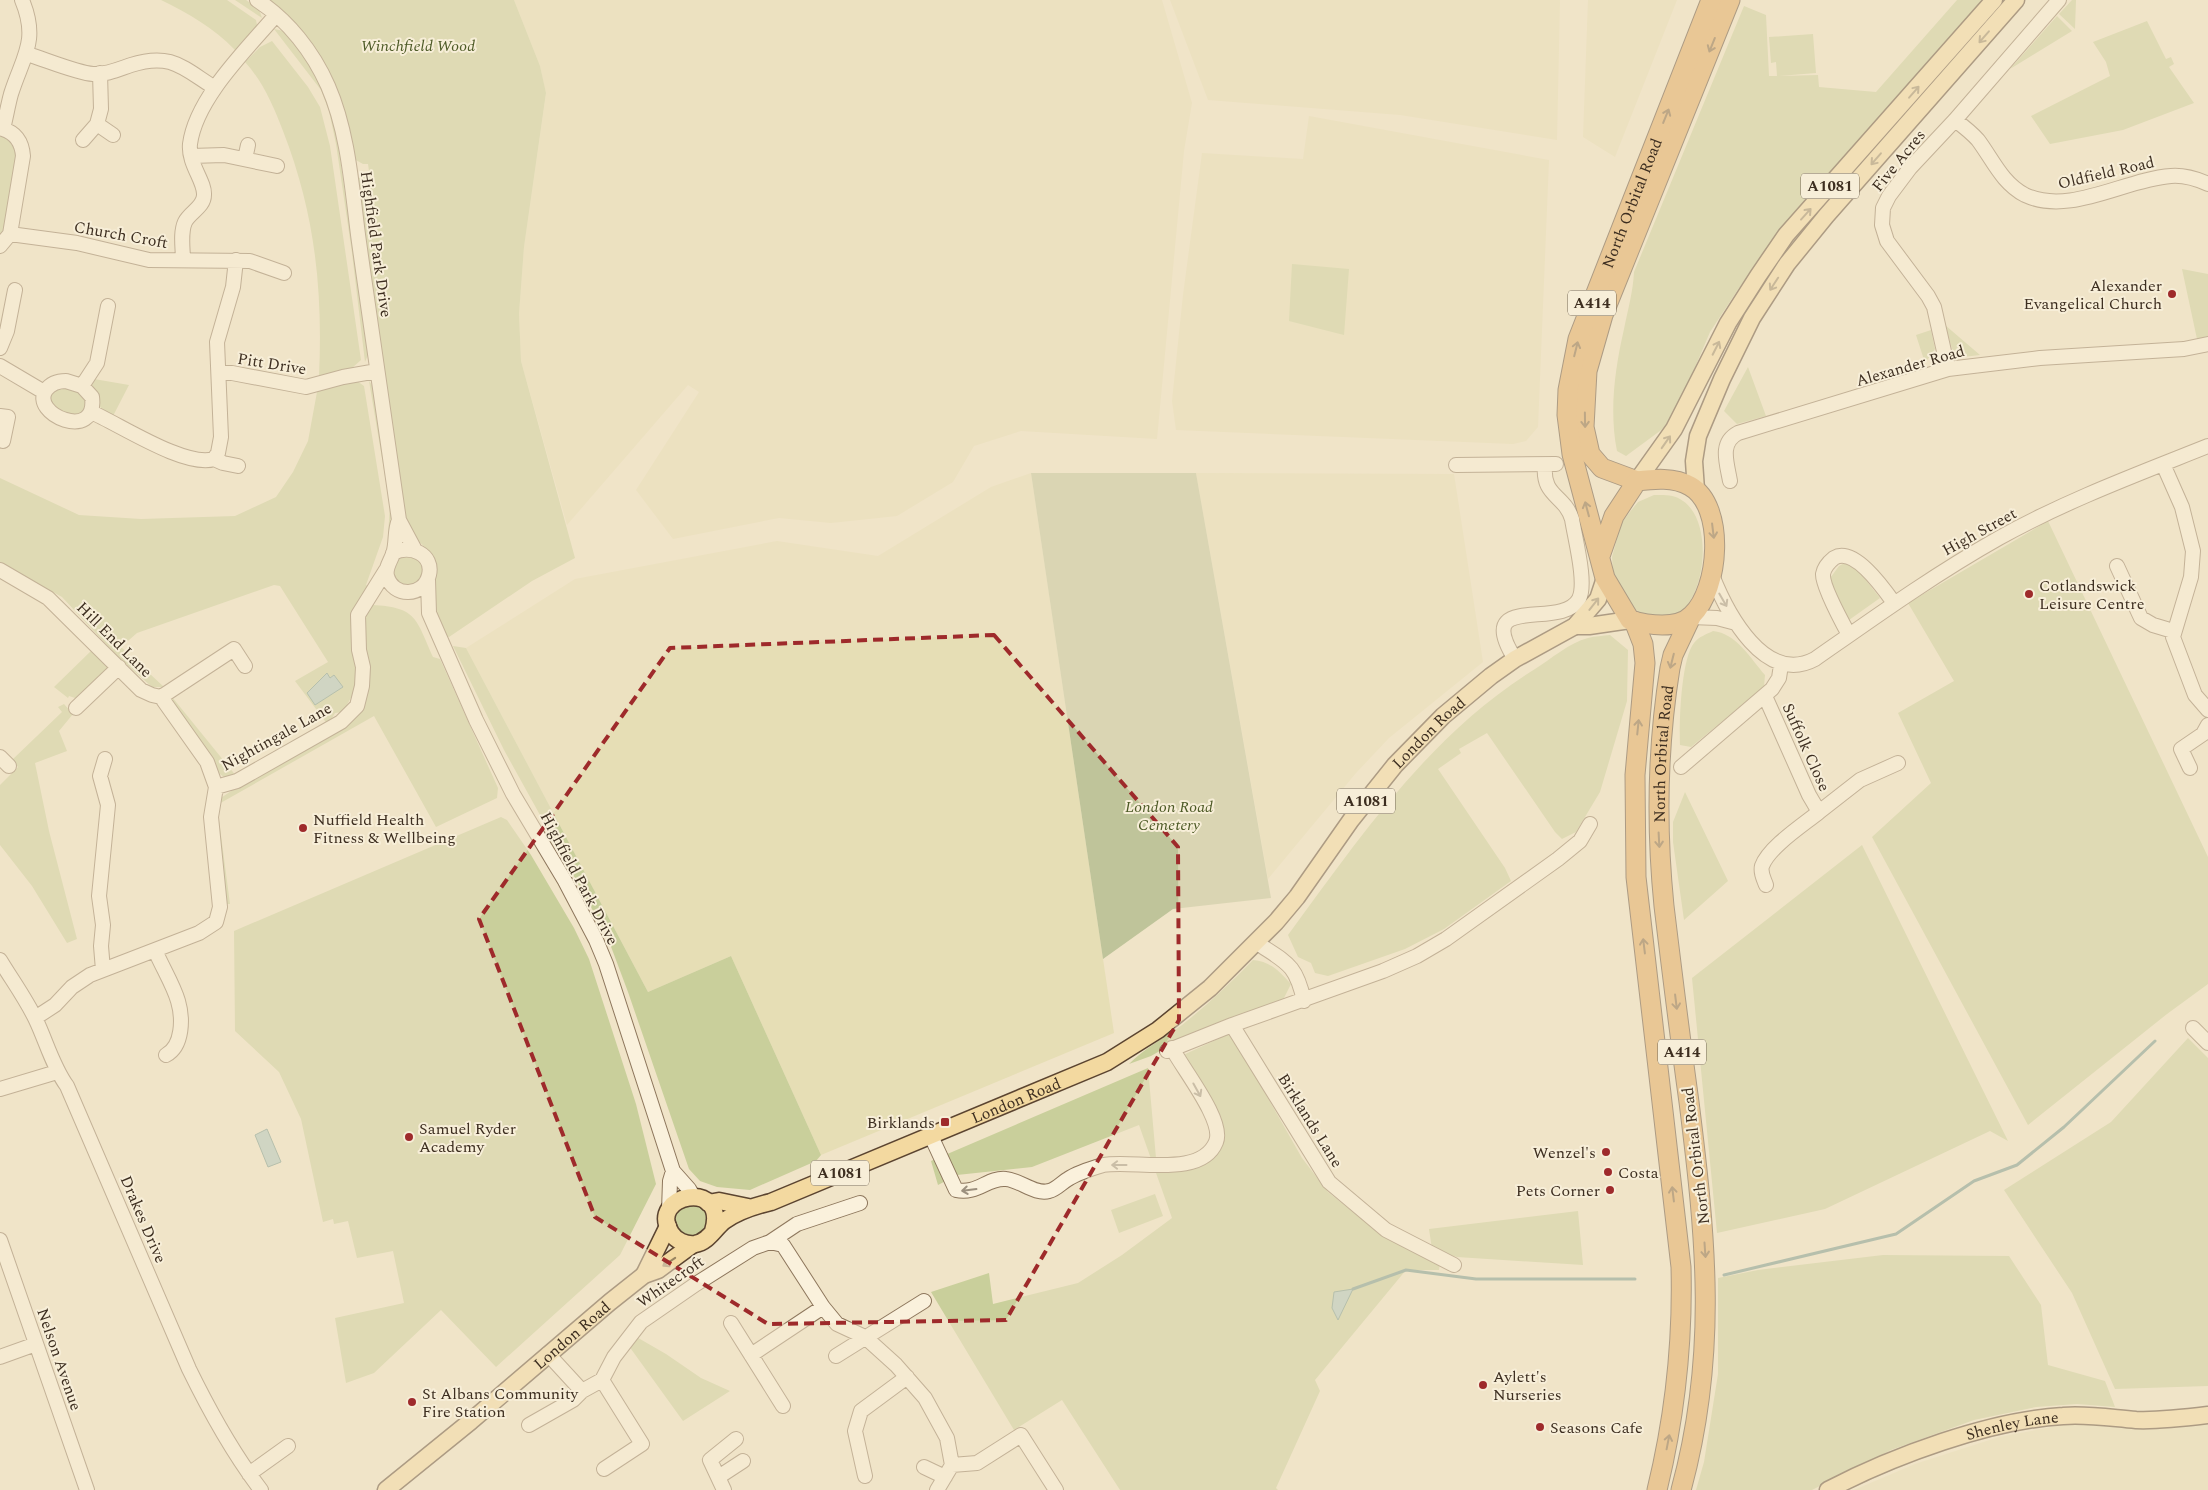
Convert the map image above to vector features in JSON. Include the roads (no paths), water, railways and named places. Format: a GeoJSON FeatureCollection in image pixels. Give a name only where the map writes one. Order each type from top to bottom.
{"type":"FeatureCollection","features":[{"type":"Feature","properties":{"kind":"highway","name":"North Orbital Road"},"geometry":{"type":"LineString","coordinates":[[1600,556],[1576,468],[1569,433],[1568,390],[1572,366],[1578,339],[1712,0]]}},
{"type":"Feature","properties":{"kind":"highway","name":"North Orbital Road"},"geometry":{"type":"LineString","coordinates":[[1637,481],[1602,468],[1590,454],[1584,427],[1587,371],[1603,315],[1730,0]]}},
{"type":"Feature","properties":{"kind":"highway"},"geometry":{"type":"LineString","coordinates":[[1665,480],[1683,483],[1696,490],[1707,506],[1712,520],[1715,546],[1712,575],[1702,601],[1691,617],[1676,623],[1659,625],[1632,621],[1605,578],[1600,556],[1614,516],[1637,481],[1665,480]]}},
{"type":"Feature","properties":{"kind":"highway","name":"North Orbital Road"},"geometry":{"type":"LineString","coordinates":[[1681,1490],[1689,1461],[1701,1387],[1706,1327],[1706,1275],[1701,1204],[1664,906],[1659,848],[1658,785],[1670,668],[1673,655],[1691,617]]}},
{"type":"Feature","properties":{"kind":"highway","name":"North Orbital Road"},"geometry":{"type":"LineString","coordinates":[[1632,621],[1643,644],[1645,658],[1635,776],[1636,877],[1662,1088],[1681,1267],[1682,1307],[1675,1398],[1668,1443],[1657,1490]]}},
{"type":"Feature","properties":{"kind":"main road","name":"A1081"},"geometry":{"type":"LineString","coordinates":[[1637,481],[1674,429],[1728,324],[1786,235],[1994,0]]}},
{"type":"Feature","properties":{"kind":"main road","name":"A1081"},"geometry":{"type":"LineString","coordinates":[[1696,490],[1694,461],[1698,436],[1722,379],[1752,318],[1787,264],[1826,216],[2016,0]]}},
{"type":"Feature","properties":{"kind":"main road","name":"London Road"},"geometry":{"type":"LineString","coordinates":[[386,1490],[644,1275],[658,1270],[692,1245],[708,1238],[724,1222],[748,1208],[770,1202],[1107,1062],[1158,1030],[1195,1000],[1257,943],[1296,897],[1351,820],[1395,765],[1443,716],[1491,676],[1515,659],[1575,626],[1598,599],[1605,578]]}},
{"type":"Feature","properties":{"kind":"main road","name":"London Road"},"geometry":{"type":"LineString","coordinates":[[1575,626],[1632,621]]}},
{"type":"Feature","properties":{"kind":"main road","name":"London Road"},"geometry":{"type":"LineString","coordinates":[[701,1199],[748,1208]]}},
{"type":"Feature","properties":{"kind":"main road"},"geometry":{"type":"LineString","coordinates":[[692,1245],[674,1237],[669,1218],[678,1200],[701,1199],[715,1216],[713,1231]]}},
{"type":"Feature","properties":{"kind":"main road","name":"London Road"},"geometry":{"type":"LineString","coordinates":[[644,1275],[669,1218]]}},
{"type":"Feature","properties":{"kind":"main road","name":"Shenley Lane"},"geometry":{"type":"LineString","coordinates":[[1828,1490],[1929,1446],[1992,1427],[2064,1416],[2085,1415],[2146,1420],[2175,1420],[2208,1415]]}},
{"type":"Feature","properties":{"kind":"street"},"geometry":{"type":"LineString","coordinates":[[0,246],[10,234],[23,156],[20,144],[15,136],[2,128],[11,94],[27,54],[30,24],[22,0]]}},
{"type":"Feature","properties":{"kind":"street","name":"Highfield Park Drive"},"geometry":{"type":"LineString","coordinates":[[256,0],[290,28],[312,56],[335,105],[346,154],[399,520],[415,550],[421,553],[427,560],[430,571],[428,580],[429,613],[476,720],[513,794],[565,881],[596,940],[614,986],[673,1171],[701,1199]]}},
{"type":"Feature","properties":{"kind":"street","name":"Five Acres"},"geometry":{"type":"LineString","coordinates":[[1948,369],[1934,307],[1887,241],[1882,226],[1883,208],[1889,196],[1910,168],[1955,120],[2059,0]]}},
{"type":"Feature","properties":{"kind":"street"},"geometry":{"type":"LineString","coordinates":[[183,260],[183,226],[200,206],[204,196],[191,156],[190,144],[197,123],[215,88],[276,16]]}},
{"type":"Feature","properties":{"kind":"street"},"geometry":{"type":"LineString","coordinates":[[27,54],[88,73],[100,73],[149,60],[166,60],[178,65],[215,88]]}},
{"type":"Feature","properties":{"kind":"street"},"geometry":{"type":"LineString","coordinates":[[83,140],[97,124],[101,100],[100,73]]}},
{"type":"Feature","properties":{"kind":"street","name":"Oldfield Road"},"geometry":{"type":"LineString","coordinates":[[1955,120],[1977,140],[2003,178],[2014,189],[2044,201],[2070,200],[2171,176],[2196,179],[2208,184]]}},
{"type":"Feature","properties":{"kind":"street"},"geometry":{"type":"LineString","coordinates":[[97,124],[113,135]]}},
{"type":"Feature","properties":{"kind":"street"},"geometry":{"type":"LineString","coordinates":[[245,159],[248,145]]}},
{"type":"Feature","properties":{"kind":"street"},"geometry":{"type":"LineString","coordinates":[[191,156],[224,155],[276,166]]}},
{"type":"Feature","properties":{"kind":"street","name":"Church Croft"},"geometry":{"type":"LineString","coordinates":[[10,234],[77,243],[149,260],[236,260],[264,264],[284,273]]}},
{"type":"Feature","properties":{"kind":"street"},"geometry":{"type":"LineString","coordinates":[[214,459],[218,453],[222,437],[217,342],[233,287],[236,260]]}},
{"type":"Feature","properties":{"kind":"street"},"geometry":{"type":"LineString","coordinates":[[0,348],[7,331],[15,290]]}},
{"type":"Feature","properties":{"kind":"street"},"geometry":{"type":"LineString","coordinates":[[82,386],[97,363],[108,306]]}},
{"type":"Feature","properties":{"kind":"street","name":"Alexander Road"},"geometry":{"type":"LineString","coordinates":[[1730,480],[1726,444],[1731,436],[1948,369],[2040,358],[2184,349],[2208,344]]}},
{"type":"Feature","properties":{"kind":"street"},"geometry":{"type":"LineString","coordinates":[[0,366],[44,392]]}},
{"type":"Feature","properties":{"kind":"street","name":"Pitt Drive"},"geometry":{"type":"LineString","coordinates":[[219,373],[232,373],[306,387],[343,377],[378,371]]}},
{"type":"Feature","properties":{"kind":"street"},"geometry":{"type":"LineString","coordinates":[[61,381],[82,386],[92,397],[91,412],[84,419],[77,421],[61,418],[52,413],[45,405],[44,392],[52,384],[61,381]]}},
{"type":"Feature","properties":{"kind":"street"},"geometry":{"type":"LineString","coordinates":[[91,412],[172,453],[207,460],[214,459],[224,464],[238,466]]}},
{"type":"Feature","properties":{"kind":"street"},"geometry":{"type":"LineString","coordinates":[[0,416],[8,417],[3,441]]}},
{"type":"Feature","properties":{"kind":"street","name":"High Street"},"geometry":{"type":"LineString","coordinates":[[1781,665],[1804,665],[1894,604],[2000,537],[2050,513],[2208,446]]}},
{"type":"Feature","properties":{"kind":"street"},"geometry":{"type":"LineString","coordinates":[[1456,464],[1526,463],[1551,465],[1545,482],[1549,490],[1570,512],[1582,592],[1575,605],[1569,609],[1559,612],[1519,616],[1508,620],[1505,626],[1504,640],[1515,659]]}},
{"type":"Feature","properties":{"kind":"street"},"geometry":{"type":"LineString","coordinates":[[2163,464],[2182,507],[2193,551],[2191,578],[2173,630],[2174,644],[2196,695],[2208,710]]}},
{"type":"Feature","properties":{"kind":"street","name":"Highfield Park Drive"},"geometry":{"type":"LineString","coordinates":[[399,520],[395,528],[393,553],[386,570],[387,577],[392,586],[403,592],[429,613]]}},
{"type":"Feature","properties":{"kind":"street"},"geometry":{"type":"LineString","coordinates":[[393,553],[404,548],[415,550]]}},
{"type":"Feature","properties":{"kind":"street"},"geometry":{"type":"LineString","coordinates":[[1849,635],[1824,580],[1826,567],[1834,558],[1845,555],[1858,561],[1894,604]]}},
{"type":"Feature","properties":{"kind":"street"},"geometry":{"type":"LineString","coordinates":[[2116,566],[2141,618],[2153,625],[2173,630]]}},
{"type":"Feature","properties":{"kind":"street","name":"Hill End Lane"},"geometry":{"type":"LineString","coordinates":[[0,570],[48,598],[141,690],[152,696],[161,696],[206,762],[216,787]]}},
{"type":"Feature","properties":{"kind":"street","name":"Nightingale Lane"},"geometry":{"type":"LineString","coordinates":[[216,787],[237,781],[341,722],[357,706],[362,686],[363,667],[359,650],[357,624],[360,608],[369,599],[386,570]]}},
{"type":"Feature","properties":{"kind":"street"},"geometry":{"type":"LineString","coordinates":[[1681,767],[1765,696],[1776,683],[1781,665],[1763,655],[1736,623],[1719,594],[1712,575]]}},
{"type":"Feature","properties":{"kind":"street"},"geometry":{"type":"LineString","coordinates":[[369,599],[416,591],[428,580]]}},
{"type":"Feature","properties":{"kind":"street"},"geometry":{"type":"LineString","coordinates":[[1691,617],[1717,618],[1736,623]]}},
{"type":"Feature","properties":{"kind":"street"},"geometry":{"type":"LineString","coordinates":[[161,696],[234,649],[245,666]]}},
{"type":"Feature","properties":{"kind":"street"},"geometry":{"type":"LineString","coordinates":[[76,708],[119,667]]}},
{"type":"Feature","properties":{"kind":"street","name":"Suffolk Close"},"geometry":{"type":"LineString","coordinates":[[1765,696],[1809,795],[1819,812]]}},
{"type":"Feature","properties":{"kind":"street"},"geometry":{"type":"LineString","coordinates":[[2190,768],[2181,749],[2203,734],[2208,725]]}},
{"type":"Feature","properties":{"kind":"street"},"geometry":{"type":"LineString","coordinates":[[103,970],[101,946],[103,925],[99,896],[108,805],[100,776],[104,759]]}},
{"type":"Feature","properties":{"kind":"street","name":"Suffolk Close"},"geometry":{"type":"LineString","coordinates":[[1766,885],[1762,872],[1764,864],[1775,848],[1860,780],[1898,763]]}},
{"type":"Feature","properties":{"kind":"street"},"geometry":{"type":"LineString","coordinates":[[35,1018],[55,1005],[72,987],[90,975],[212,926],[219,916],[220,906],[211,817],[216,787]]}},
{"type":"Feature","properties":{"kind":"street"},"geometry":{"type":"LineString","coordinates":[[931,1136],[956,1190],[966,1192],[977,1189],[998,1178],[1019,1182],[1039,1191],[1048,1192],[1068,1178],[1104,1165],[1188,1163],[1208,1153],[1213,1148],[1218,1136],[1214,1118],[1170,1050],[1232,1025],[1409,960],[1446,939],[1558,859],[1580,841],[1590,824]]}},
{"type":"Feature","properties":{"kind":"street"},"geometry":{"type":"LineString","coordinates":[[1257,943],[1294,970],[1298,976],[1304,1000]]}},
{"type":"Feature","properties":{"kind":"street"},"geometry":{"type":"LineString","coordinates":[[155,950],[178,1002],[180,1011],[179,1040],[172,1052],[166,1055]]}},
{"type":"Feature","properties":{"kind":"street","name":"Drakes Drive"},"geometry":{"type":"LineString","coordinates":[[0,960],[35,1018],[54,1060],[57,1072],[67,1086],[189,1369],[226,1439],[262,1490]]}},
{"type":"Feature","properties":{"kind":"street","name":"Birklands Lane"},"geometry":{"type":"LineString","coordinates":[[1232,1025],[1329,1182],[1386,1230],[1454,1265]]}},
{"type":"Feature","properties":{"kind":"street"},"geometry":{"type":"LineString","coordinates":[[2193,1028],[2208,1043]]}},
{"type":"Feature","properties":{"kind":"street"},"geometry":{"type":"LineString","coordinates":[[0,1089],[57,1072]]}},
{"type":"Feature","properties":{"kind":"street","name":"Highfield Park Drive"},"geometry":{"type":"LineString","coordinates":[[669,1218],[670,1181],[673,1171]]}},
{"type":"Feature","properties":{"kind":"street"},"geometry":{"type":"LineString","coordinates":[[770,1242],[797,1224],[860,1204]]}},
{"type":"Feature","properties":{"kind":"street","name":"Nelson Avenue"},"geometry":{"type":"LineString","coordinates":[[0,1240],[87,1490]]}},
{"type":"Feature","properties":{"kind":"street"},"geometry":{"type":"LineString","coordinates":[[770,1242],[783,1245],[822,1308],[837,1324],[865,1337],[896,1364],[926,1398],[947,1438],[949,1471],[937,1490]]}},
{"type":"Feature","properties":{"kind":"street","name":"Whitecroft"},"geometry":{"type":"LineString","coordinates":[[602,1380],[614,1357],[641,1322],[753,1248],[770,1242]]}},
{"type":"Feature","properties":{"kind":"street"},"geometry":{"type":"LineString","coordinates":[[836,1356],[924,1301]]}},
{"type":"Feature","properties":{"kind":"street"},"geometry":{"type":"LineString","coordinates":[[751,1355],[822,1308]]}},
{"type":"Feature","properties":{"kind":"street"},"geometry":{"type":"LineString","coordinates":[[731,1323],[783,1406]]}},
{"type":"Feature","properties":{"kind":"street"},"geometry":{"type":"LineString","coordinates":[[0,1357],[36,1344]]}},
{"type":"Feature","properties":{"kind":"street"},"geometry":{"type":"LineString","coordinates":[[548,1354],[582,1391]]}},
{"type":"Feature","properties":{"kind":"street"},"geometry":{"type":"LineString","coordinates":[[865,1476],[854,1431],[861,1411],[907,1377]]}},
{"type":"Feature","properties":{"kind":"street"},"geometry":{"type":"LineString","coordinates":[[529,1425],[573,1400],[582,1391],[602,1380],[642,1444],[604,1469]]}},
{"type":"Feature","properties":{"kind":"street"},"geometry":{"type":"LineString","coordinates":[[924,1467],[949,1471],[977,1463],[1021,1434],[1056,1490]]}},
{"type":"Feature","properties":{"kind":"street"},"geometry":{"type":"LineString","coordinates":[[724,1490],[720,1476],[710,1460],[736,1439]]}},
{"type":"Feature","properties":{"kind":"street"},"geometry":{"type":"LineString","coordinates":[[250,1474],[288,1446]]}},
{"type":"Feature","properties":{"kind":"street"},"geometry":{"type":"LineString","coordinates":[[720,1476],[743,1461]]}},
{"type":"Feature","properties":{"kind":"water"},"geometry":{"type":"Polygon","coordinates":[[[327,673],[330,678],[334,675],[343,687],[315,705],[307,693],[327,673]]]}},
{"type":"Feature","properties":{"kind":"water"},"geometry":{"type":"Polygon","coordinates":[[[267,1129],[281,1162],[268,1167],[255,1135],[267,1129]]]}},
{"type":"Feature","properties":{"kind":"water"},"geometry":{"type":"Polygon","coordinates":[[[1353,1289],[1338,1320],[1332,1308],[1334,1292],[1353,1289]]]}},
{"type":"Feature","properties":{"kind":"waterway"},"geometry":{"type":"LineString","coordinates":[[1724,1275],[1896,1234],[1974,1181],[2017,1165],[2064,1127],[2155,1041]]}},
{"type":"Feature","properties":{"kind":"waterway"},"geometry":{"type":"LineString","coordinates":[[1353,1289],[1406,1270],[1476,1279],[1635,1279]]}},
{"type":"Feature","properties":{"kind":"place","name":"Alexander Evangelical Church"},"geometry":{"type":"Point","coordinates":[2172,294]}},
{"type":"Feature","properties":{"kind":"place","name":"Cotlandswick Leisure Centre"},"geometry":{"type":"Point","coordinates":[2029,594]}},
{"type":"Feature","properties":{"kind":"place","name":"Nuffield Health Fitness & Wellbeing"},"geometry":{"type":"Point","coordinates":[303,828]}},
{"type":"Feature","properties":{"kind":"place","name":"Birklands"},"geometry":{"type":"Point","coordinates":[945,1122]}},
{"type":"Feature","properties":{"kind":"place","name":"Samuel Ryder Academy"},"geometry":{"type":"Point","coordinates":[409,1137]}},
{"type":"Feature","properties":{"kind":"place","name":"Wenzel's"},"geometry":{"type":"Point","coordinates":[1606,1152]}},
{"type":"Feature","properties":{"kind":"place","name":"Costa"},"geometry":{"type":"Point","coordinates":[1608,1172]}},
{"type":"Feature","properties":{"kind":"place","name":"Pets Corner"},"geometry":{"type":"Point","coordinates":[1610,1190]}},
{"type":"Feature","properties":{"kind":"place","name":"Aylett's Nurseries"},"geometry":{"type":"Point","coordinates":[1483,1385]}},
{"type":"Feature","properties":{"kind":"place","name":"St Albans Community Fire Station"},"geometry":{"type":"Point","coordinates":[412,1402]}},
{"type":"Feature","properties":{"kind":"place","name":"Seasons Cafe"},"geometry":{"type":"Point","coordinates":[1540,1427]}},
{"type":"Feature","properties":{"kind":"park label","name":"Winchfield Wood"},"geometry":{"type":"Point","coordinates":[418,45]}},
{"type":"Feature","properties":{"kind":"park label","name":"London Road Cemetery"},"geometry":{"type":"Point","coordinates":[1169,815]}}]}
